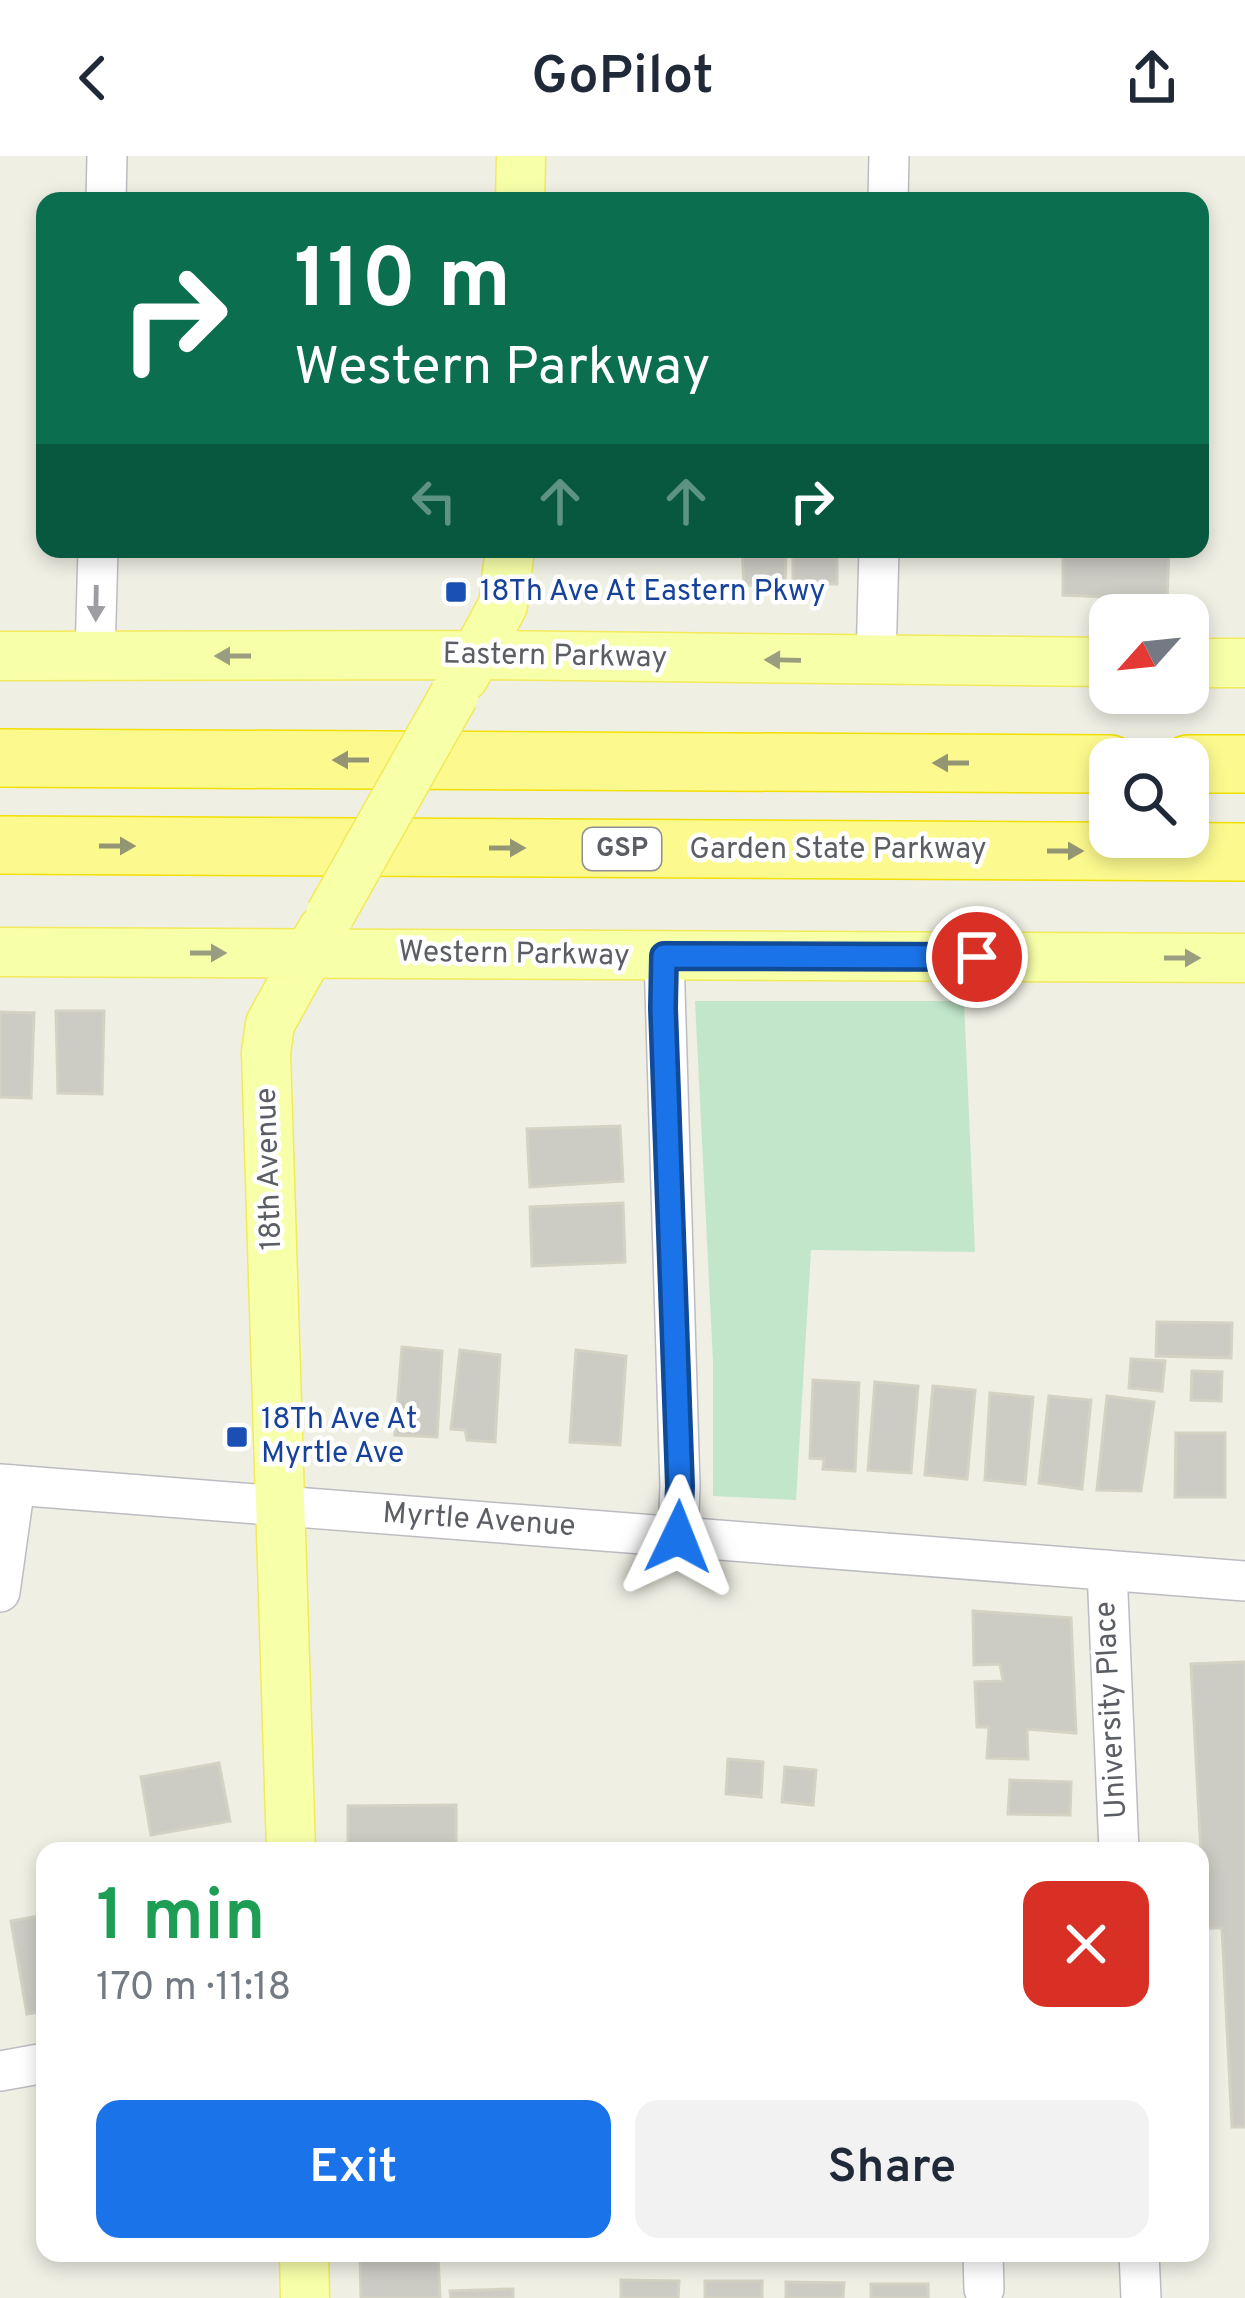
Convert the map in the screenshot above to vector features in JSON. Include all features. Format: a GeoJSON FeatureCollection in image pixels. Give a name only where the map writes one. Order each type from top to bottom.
{"type":"FeatureCollection","features":[{"type":"Feature","properties":{"kind":"highway"},"geometry":{"type":"LineString","coordinates":[[0,758],[1089,764]]}},
{"type":"Feature","properties":{"kind":"highway"},"geometry":{"type":"LineString","coordinates":[[1209,764],[1245,764]]}},
{"type":"Feature","properties":{"kind":"highway","name":"Garden State Parkway"},"geometry":{"type":"LineString","coordinates":[[0,845],[1245,852]]}},
{"type":"Feature","properties":{"kind":"main road"},"geometry":{"type":"LineString","coordinates":[[520,192],[521,156]]}},
{"type":"Feature","properties":{"kind":"main road","name":"18th Avenue"},"geometry":{"type":"LineString","coordinates":[[291,1842],[266,1053],[270,1024],[503,604],[509,558]]}},
{"type":"Feature","properties":{"kind":"main road","name":"Eastern Parkway"},"geometry":{"type":"LineString","coordinates":[[0,656],[95,656],[465,675],[876,661],[1089,662]]}},
{"type":"Feature","properties":{"kind":"main road"},"geometry":{"type":"LineString","coordinates":[[1209,663],[1245,663]]}},
{"type":"Feature","properties":{"kind":"main road","name":"Western Parkway"},"geometry":{"type":"LineString","coordinates":[[0,952],[320,934],[664,956],[1245,958]]}},
{"type":"Feature","properties":{"kind":"main road"},"geometry":{"type":"LineString","coordinates":[[304,2262],[305,2298]]}},
{"type":"Feature","properties":{"kind":"street"},"geometry":{"type":"LineString","coordinates":[[106,192],[107,156]]}},
{"type":"Feature","properties":{"kind":"street"},"geometry":{"type":"LineString","coordinates":[[888,192],[889,156]]}},
{"type":"Feature","properties":{"kind":"street"},"geometry":{"type":"LineString","coordinates":[[95,656],[98,558]]}},
{"type":"Feature","properties":{"kind":"street"},"geometry":{"type":"LineString","coordinates":[[876,661],[879,558]]}},
{"type":"Feature","properties":{"kind":"street"},"geometry":{"type":"LineString","coordinates":[[664,956],[678,1537]]}},
{"type":"Feature","properties":{"kind":"street"},"geometry":{"type":"LineString","coordinates":[[0,1592],[8,1484]]}},
{"type":"Feature","properties":{"kind":"street","name":"Myrtle Avenue"},"geometry":{"type":"LineString","coordinates":[[8,1484],[1245,1581]]}},
{"type":"Feature","properties":{"kind":"street","name":"University Place"},"geometry":{"type":"LineString","coordinates":[[1107,1570],[1119,1842]]}},
{"type":"Feature","properties":{"kind":"street"},"geometry":{"type":"LineString","coordinates":[[0,2071],[36,2065]]}},
{"type":"Feature","properties":{"kind":"street"},"geometry":{"type":"LineString","coordinates":[[1139,2262],[1141,2298]]}},
{"type":"Feature","properties":{"kind":"green space"},"geometry":{"type":"Polygon","coordinates":[[[695,1001],[964,1001],[975,1252],[811,1250],[796,1500],[713,1496],[713,1361],[695,1001]]]}},
{"type":"Feature","properties":{"kind":"building"},"geometry":{"type":"Polygon","coordinates":[[[742,558],[786,558],[785,586],[744,585],[742,558]]]}},
{"type":"Feature","properties":{"kind":"building"},"geometry":{"type":"Polygon","coordinates":[[[793,558],[837,558],[837,584],[793,584],[793,558]]]}},
{"type":"Feature","properties":{"kind":"building"},"geometry":{"type":"Polygon","coordinates":[[[1063,558],[1169,558],[1167,594],[1063,595],[1063,558]]]}},
{"type":"Feature","properties":{"kind":"building"},"geometry":{"type":"Polygon","coordinates":[[[56,1011],[104,1011],[102,1094],[58,1093],[56,1011]]]}},
{"type":"Feature","properties":{"kind":"building"},"geometry":{"type":"Polygon","coordinates":[[[0,1012],[34,1013],[31,1098],[0,1097],[0,1012]]]}},
{"type":"Feature","properties":{"kind":"building"},"geometry":{"type":"Polygon","coordinates":[[[620,1126],[623,1181],[530,1187],[527,1129],[620,1126]]]}},
{"type":"Feature","properties":{"kind":"building"},"geometry":{"type":"Polygon","coordinates":[[[623,1203],[625,1262],[532,1266],[530,1207],[623,1203]]]}},
{"type":"Feature","properties":{"kind":"building"},"geometry":{"type":"Polygon","coordinates":[[[1157,1322],[1232,1323],[1231,1358],[1156,1356],[1157,1322]]]}},
{"type":"Feature","properties":{"kind":"building"},"geometry":{"type":"Polygon","coordinates":[[[402,1347],[442,1351],[437,1437],[395,1435],[402,1347]]]}},
{"type":"Feature","properties":{"kind":"building"},"geometry":{"type":"Polygon","coordinates":[[[460,1350],[500,1355],[495,1442],[467,1440],[465,1430],[451,1429],[460,1350]]]}},
{"type":"Feature","properties":{"kind":"building"},"geometry":{"type":"Polygon","coordinates":[[[576,1350],[626,1356],[620,1445],[570,1442],[576,1350]]]}},
{"type":"Feature","properties":{"kind":"building"},"geometry":{"type":"Polygon","coordinates":[[[1131,1359],[1165,1361],[1162,1391],[1129,1388],[1131,1359]]]}},
{"type":"Feature","properties":{"kind":"building"},"geometry":{"type":"Polygon","coordinates":[[[1192,1371],[1222,1372],[1221,1401],[1191,1400],[1192,1371]]]}},
{"type":"Feature","properties":{"kind":"building"},"geometry":{"type":"Polygon","coordinates":[[[813,1380],[859,1383],[855,1471],[823,1469],[824,1459],[810,1458],[813,1380]]]}},
{"type":"Feature","properties":{"kind":"building"},"geometry":{"type":"Polygon","coordinates":[[[875,1382],[918,1386],[911,1473],[868,1470],[875,1382]]]}},
{"type":"Feature","properties":{"kind":"building"},"geometry":{"type":"Polygon","coordinates":[[[933,1386],[975,1390],[967,1479],[925,1475],[933,1386]]]}},
{"type":"Feature","properties":{"kind":"building"},"geometry":{"type":"Polygon","coordinates":[[[990,1393],[1033,1397],[1025,1484],[985,1480],[990,1393]]]}},
{"type":"Feature","properties":{"kind":"building"},"geometry":{"type":"Polygon","coordinates":[[[1049,1396],[1091,1400],[1082,1489],[1039,1483],[1049,1396]]]}},
{"type":"Feature","properties":{"kind":"building"},"geometry":{"type":"Polygon","coordinates":[[[1107,1396],[1154,1402],[1141,1491],[1097,1490],[1107,1396]]]}},
{"type":"Feature","properties":{"kind":"building"},"geometry":{"type":"Polygon","coordinates":[[[1176,1433],[1225,1433],[1225,1497],[1175,1497],[1176,1433]]]}},
{"type":"Feature","properties":{"kind":"building"},"geometry":{"type":"Polygon","coordinates":[[[973,1611],[1071,1618],[1076,1733],[1027,1729],[1028,1759],[987,1758],[989,1727],[977,1727],[975,1682],[1003,1681],[1000,1664],[974,1665],[973,1611]]]}},
{"type":"Feature","properties":{"kind":"building"},"geometry":{"type":"Polygon","coordinates":[[[1245,1662],[1245,2127],[1232,2127],[1222,1928],[1209,1928],[1209,1842],[1200,1842],[1191,1664],[1245,1662]]]}},
{"type":"Feature","properties":{"kind":"building"},"geometry":{"type":"Polygon","coordinates":[[[728,1759],[763,1762],[761,1797],[726,1794],[728,1759]]]}},
{"type":"Feature","properties":{"kind":"building"},"geometry":{"type":"Polygon","coordinates":[[[219,1763],[230,1821],[151,1835],[141,1777],[219,1763]]]}},
{"type":"Feature","properties":{"kind":"building"},"geometry":{"type":"Polygon","coordinates":[[[785,1767],[816,1770],[813,1805],[782,1802],[785,1767]]]}},
{"type":"Feature","properties":{"kind":"building"},"geometry":{"type":"Polygon","coordinates":[[[1010,1780],[1071,1782],[1070,1815],[1008,1814],[1010,1780]]]}},
{"type":"Feature","properties":{"kind":"building"},"geometry":{"type":"Polygon","coordinates":[[[456,1805],[456,1842],[348,1842],[348,1806],[456,1805]]]}},
{"type":"Feature","properties":{"kind":"building"},"geometry":{"type":"Polygon","coordinates":[[[36,1917],[36,2012],[27,2014],[11,1921],[36,1917]]]}},
{"type":"Feature","properties":{"kind":"building"},"geometry":{"type":"Polygon","coordinates":[[[360,2262],[438,2262],[440,2298],[361,2298],[360,2262]]]}},
{"type":"Feature","properties":{"kind":"building"},"geometry":{"type":"Polygon","coordinates":[[[621,2280],[679,2281],[678,2298],[621,2298],[621,2280]]]}},
{"type":"Feature","properties":{"kind":"building"},"geometry":{"type":"Polygon","coordinates":[[[705,2281],[762,2281],[762,2298],[705,2298],[705,2281]]]}},
{"type":"Feature","properties":{"kind":"building"},"geometry":{"type":"Polygon","coordinates":[[[786,2282],[844,2283],[843,2298],[786,2298],[786,2282]]]}},
{"type":"Feature","properties":{"kind":"building"},"geometry":{"type":"Polygon","coordinates":[[[871,2284],[928,2284],[928,2298],[871,2298],[871,2284]]]}},
{"type":"Feature","properties":{"kind":"building"},"geometry":{"type":"Polygon","coordinates":[[[513,2289],[513,2298],[451,2298],[450,2291],[513,2289]]]}},
{"type":"Feature","properties":{"kind":"place","name":"18Th Ave At Eastern Pkwy"},"geometry":{"type":"Point","coordinates":[456,592]}},
{"type":"Feature","properties":{"kind":"place","name":"18Th Ave At Myrtle Ave"},"geometry":{"type":"Point","coordinates":[237,1437]}},
{"type":"Feature","properties":{"kind":"route"},"geometry":{"type":"LineString","coordinates":[[678,1537],[681,1508],[664,956],[977,957]]}}]}
